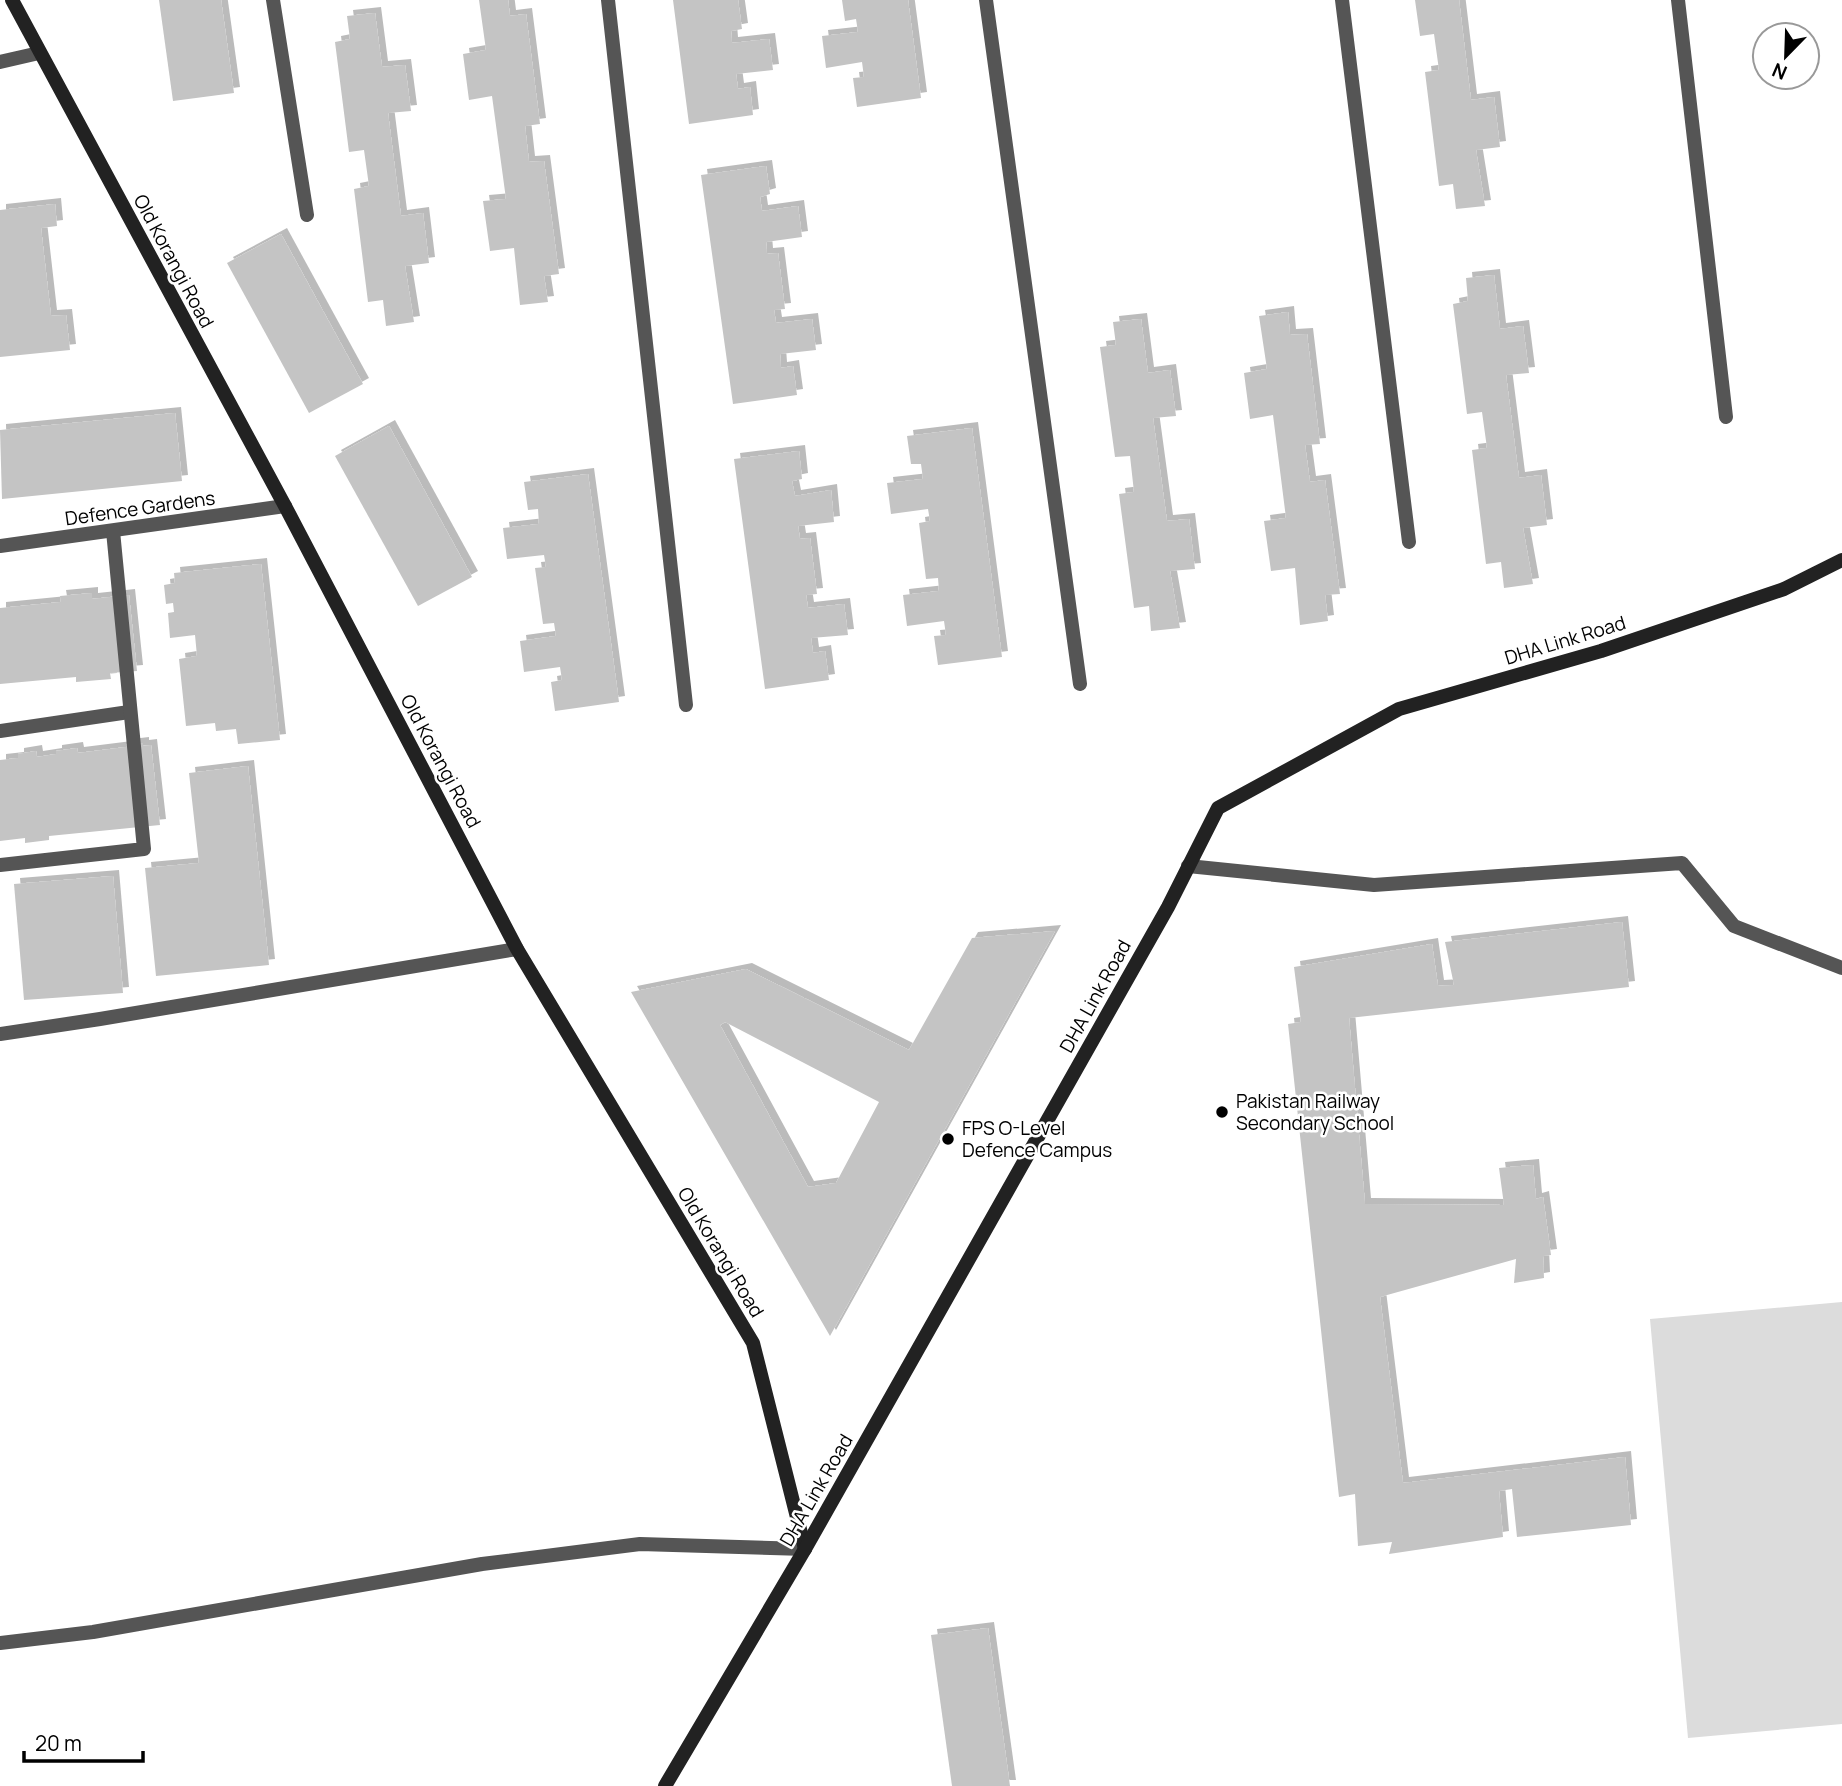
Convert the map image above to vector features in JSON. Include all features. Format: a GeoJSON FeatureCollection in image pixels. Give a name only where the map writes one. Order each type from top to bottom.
{"type":"FeatureCollection","features":[{"type":"Feature","properties":{"kind":"street","name":"Old Korangi Road"},"geometry":{"type":"LineString","coordinates":[[12,0],[285,506],[517,949],[753,1343],[805,1549]]}},
{"type":"Feature","properties":{"kind":"street"},"geometry":{"type":"LineString","coordinates":[[272,0],[307,215]]}},
{"type":"Feature","properties":{"kind":"street"},"geometry":{"type":"LineString","coordinates":[[608,0],[686,705]]}},
{"type":"Feature","properties":{"kind":"street"},"geometry":{"type":"LineString","coordinates":[[986,0],[1080,684]]}},
{"type":"Feature","properties":{"kind":"street"},"geometry":{"type":"LineString","coordinates":[[1342,0],[1409,542]]}},
{"type":"Feature","properties":{"kind":"street"},"geometry":{"type":"LineString","coordinates":[[1678,0],[1726,417]]}},
{"type":"Feature","properties":{"kind":"street"},"geometry":{"type":"LineString","coordinates":[[0,62],[39,53]]}},
{"type":"Feature","properties":{"kind":"street","name":"Defence Gardens"},"geometry":{"type":"LineString","coordinates":[[0,547],[285,506]]}},
{"type":"Feature","properties":{"kind":"street"},"geometry":{"type":"LineString","coordinates":[[0,865],[144,849],[113,531]]}},
{"type":"Feature","properties":{"kind":"street","name":"DHA Link Road"},"geometry":{"type":"LineString","coordinates":[[665,1786],[805,1549],[1167,907],[1218,808],[1399,709],[1627,642],[1784,589],[1842,560]]}},
{"type":"Feature","properties":{"kind":"street"},"geometry":{"type":"LineString","coordinates":[[0,731],[129,712]]}},
{"type":"Feature","properties":{"kind":"street"},"geometry":{"type":"LineString","coordinates":[[1188,866],[1374,885],[1682,863],[1734,926],[1842,968]]}},
{"type":"Feature","properties":{"kind":"street"},"geometry":{"type":"LineString","coordinates":[[0,1034],[517,949]]}},
{"type":"Feature","properties":{"kind":"street"},"geometry":{"type":"LineString","coordinates":[[0,1643],[93,1632],[482,1564],[640,1544],[805,1549]]}},
{"type":"Feature","properties":{"kind":"shaded area"},"geometry":{"type":"Polygon","coordinates":[[[1842,1302],[1842,1724],[1688,1738],[1650,1319],[1842,1302]]]}},
{"type":"Feature","properties":{"kind":"building"},"geometry":{"type":"Polygon","coordinates":[[[159,0],[221,0],[234,93],[173,101],[159,0]]]}},
{"type":"Feature","properties":{"kind":"building"},"geometry":{"type":"Polygon","coordinates":[[[479,0],[508,0],[510,16],[526,14],[540,124],[525,126],[529,162],[544,161],[559,274],[544,276],[548,302],[520,305],[514,248],[490,251],[483,201],[506,199],[492,96],[469,100],[463,54],[486,50],[479,0]]]}},
{"type":"Feature","properties":{"kind":"building"},"geometry":{"type":"Polygon","coordinates":[[[673,0],[738,0],[742,29],[731,31],[732,43],[769,39],[773,70],[736,74],[738,89],[750,87],[753,115],[689,124],[673,0]]]}},
{"type":"Feature","properties":{"kind":"building"},"geometry":{"type":"Polygon","coordinates":[[[842,0],[908,0],[921,98],[857,107],[853,78],[864,77],[862,62],[826,68],[822,36],[858,32],[856,19],[845,21],[842,0]]]}},
{"type":"Feature","properties":{"kind":"building"},"geometry":{"type":"Polygon","coordinates":[[[1415,0],[1459,0],[1471,100],[1494,97],[1500,147],[1476,150],[1485,206],[1456,209],[1453,184],[1439,186],[1425,72],[1439,70],[1434,34],[1420,36],[1415,0]]]}},
{"type":"Feature","properties":{"kind":"building"},"geometry":{"type":"Polygon","coordinates":[[[375,13],[382,67],[405,65],[411,111],[388,113],[401,216],[423,213],[429,263],[405,266],[414,322],[386,326],[383,300],[368,302],[354,189],[369,186],[364,150],[349,152],[335,42],[350,39],[347,16],[375,13]]]}},
{"type":"Feature","properties":{"kind":"building"},"geometry":{"type":"Polygon","coordinates":[[[766,166],[770,194],[760,197],[762,211],[798,206],[802,237],[766,242],[767,254],[778,253],[785,309],[774,310],[776,323],[812,319],[816,350],[780,354],[781,368],[793,366],[797,395],[733,404],[701,175],[766,166]]]}},
{"type":"Feature","properties":{"kind":"building"},"geometry":{"type":"Polygon","coordinates":[[[55,204],[57,226],[41,228],[51,316],[66,315],[70,350],[0,357],[0,210],[55,204]]]}},
{"type":"Feature","properties":{"kind":"building"},"geometry":{"type":"Polygon","coordinates":[[[281,234],[363,384],[309,413],[227,263],[281,234]]]}},
{"type":"Feature","properties":{"kind":"building"},"geometry":{"type":"Polygon","coordinates":[[[1494,275],[1500,329],[1523,326],[1529,373],[1506,375],[1519,478],[1541,475],[1547,525],[1523,528],[1533,584],[1504,588],[1501,562],[1486,564],[1472,450],[1487,448],[1482,412],[1467,414],[1453,304],[1468,301],[1466,278],[1494,275]]]}},
{"type":"Feature","properties":{"kind":"building"},"geometry":{"type":"Polygon","coordinates":[[[1288,312],[1290,335],[1307,334],[1320,444],[1305,445],[1310,482],[1325,480],[1340,594],[1325,595],[1328,621],[1300,625],[1295,568],[1271,571],[1264,521],[1286,518],[1273,415],[1250,419],[1244,373],[1267,369],[1259,316],[1288,312]]]}},
{"type":"Feature","properties":{"kind":"building"},"geometry":{"type":"Polygon","coordinates":[[[1141,319],[1148,373],[1170,370],[1176,416],[1153,418],[1167,521],[1189,519],[1195,569],[1170,571],[1180,628],[1151,631],[1149,606],[1134,608],[1119,494],[1134,492],[1130,456],[1115,457],[1100,347],[1116,345],[1113,322],[1141,319]]]}},
{"type":"Feature","properties":{"kind":"building"},"geometry":{"type":"Polygon","coordinates":[[[175,413],[182,481],[2,499],[0,430],[175,413]]]}},
{"type":"Feature","properties":{"kind":"building"},"geometry":{"type":"Polygon","coordinates":[[[389,426],[472,577],[418,606],[335,456],[389,426]]]}},
{"type":"Feature","properties":{"kind":"building"},"geometry":{"type":"Polygon","coordinates":[[[972,428],[1002,657],[938,665],[934,636],[946,635],[944,621],[907,626],[903,595],[939,591],[938,578],[926,579],[919,523],[930,521],[928,509],[891,514],[887,483],[923,479],[921,464],[911,464],[907,436],[972,428]]]}},
{"type":"Feature","properties":{"kind":"building"},"geometry":{"type":"Polygon","coordinates":[[[799,451],[802,479],[792,481],[795,496],[831,490],[834,522],[798,526],[800,539],[810,538],[817,594],[806,595],[808,608],[844,604],[848,635],[811,638],[813,653],[825,651],[829,680],[765,689],[734,459],[799,451]]]}},
{"type":"Feature","properties":{"kind":"building"},"geometry":{"type":"Polygon","coordinates":[[[588,474],[619,702],[555,711],[551,682],[562,680],[560,667],[524,672],[520,641],[556,636],[554,623],[543,624],[535,568],[546,567],[544,555],[507,559],[503,528],[539,524],[538,509],[528,510],[524,482],[588,474]]]}},
{"type":"Feature","properties":{"kind":"building"},"geometry":{"type":"Polygon","coordinates":[[[261,564],[280,740],[238,744],[236,729],[216,731],[215,723],[186,726],[179,659],[197,656],[195,635],[170,638],[168,613],[174,612],[173,603],[166,604],[164,585],[175,583],[174,573],[261,564]]]}},
{"type":"Feature","properties":{"kind":"building"},"geometry":{"type":"Polygon","coordinates":[[[92,593],[92,599],[129,595],[137,671],[110,673],[111,679],[76,682],[76,677],[0,684],[0,608],[61,602],[60,596],[92,593]]]}},
{"type":"Feature","properties":{"kind":"building"},"geometry":{"type":"Polygon","coordinates":[[[143,743],[143,746],[151,745],[160,825],[49,836],[49,840],[25,843],[25,838],[0,841],[0,760],[18,758],[18,754],[36,751],[37,757],[77,748],[78,753],[143,743]]]}},
{"type":"Feature","properties":{"kind":"building"},"geometry":{"type":"Polygon","coordinates":[[[248,766],[269,965],[156,976],[145,868],[199,863],[189,773],[248,766]]]}},
{"type":"Feature","properties":{"kind":"building"},"geometry":{"type":"Polygon","coordinates":[[[113,876],[123,993],[24,1000],[14,884],[113,876]]]}},
{"type":"Feature","properties":{"kind":"building"},"geometry":{"type":"Polygon","coordinates":[[[1622,922],[1629,987],[1349,1018],[1365,1204],[1504,1205],[1499,1168],[1533,1165],[1536,1199],[1543,1197],[1551,1255],[1543,1256],[1544,1278],[1514,1283],[1516,1259],[1380,1297],[1403,1483],[1625,1457],[1631,1525],[1517,1537],[1512,1489],[1499,1491],[1503,1537],[1389,1554],[1392,1542],[1358,1546],[1355,1494],[1339,1497],[1288,1024],[1301,1022],[1294,967],[1432,944],[1438,986],[1454,985],[1445,942],[1622,922]]]}},
{"type":"Feature","properties":{"kind":"building"},"geometry":{"type":"Polygon","coordinates":[[[1055,931],[830,1336],[631,992],[746,969],[909,1050],[972,938],[1055,931]],[[725,1022],[720,1025],[808,1187],[836,1183],[879,1102],[725,1022]]]}},
{"type":"Feature","properties":{"kind":"building"},"geometry":{"type":"Polygon","coordinates":[[[988,1628],[1010,1786],[952,1786],[931,1635],[988,1628]]]}},
{"type":"Feature","properties":{"kind":"place","name":"Pakistan Railway Secondary School"},"geometry":{"type":"Point","coordinates":[1222,1112]}},
{"type":"Feature","properties":{"kind":"place","name":"FPS O-Level Defence Campus"},"geometry":{"type":"Point","coordinates":[948,1139]}}]}
